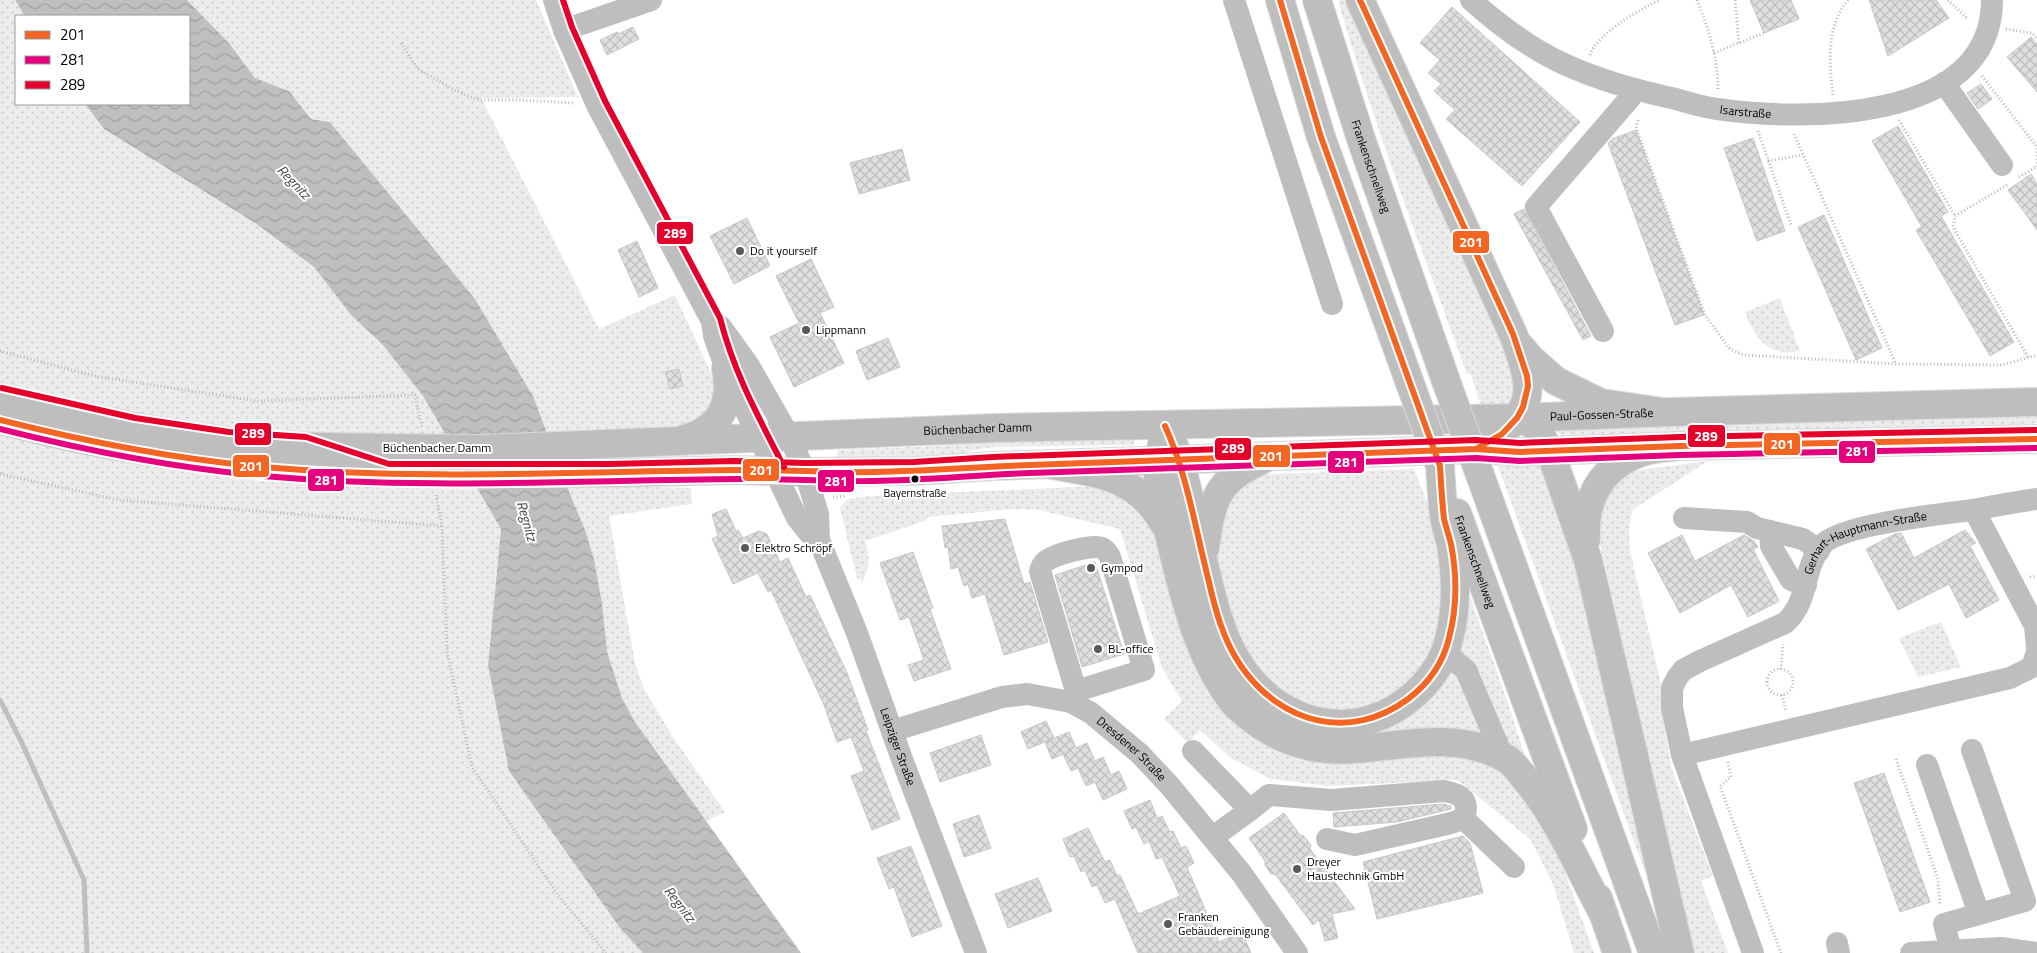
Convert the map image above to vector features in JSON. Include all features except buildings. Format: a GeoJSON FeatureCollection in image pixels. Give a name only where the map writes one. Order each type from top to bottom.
{"type":"FeatureCollection","features":[{"type":"Feature","properties":{"kind":"main road","name":"Frankenschnellweg"},"geometry":{"type":"LineString","coordinates":[[1280,0],[1321,137],[1533,716],[1617,953]]}},
{"type":"Feature","properties":{"kind":"main road","name":"Frankenschnellweg"},"geometry":{"type":"LineString","coordinates":[[1318,0],[1361,139],[1446,381],[1653,953]]}},
{"type":"Feature","properties":{"kind":"main road"},"geometry":{"type":"LineString","coordinates":[[1360,0],[1513,334],[1527,376],[1528,386],[1520,418],[1502,434],[1476,449]]}},
{"type":"Feature","properties":{"kind":"main road"},"geometry":{"type":"LineString","coordinates":[[1513,334],[1531,359],[1556,381],[1601,403],[1663,412]]}},
{"type":"Feature","properties":{"kind":"main road"},"geometry":{"type":"LineString","coordinates":[[671,442],[702,432],[718,419],[724,409],[728,394],[729,384],[726,369]]}},
{"type":"Feature","properties":{"kind":"main road","name":"Büchenbacher Damm"},"geometry":{"type":"LineString","coordinates":[[0,397],[133,427],[228,441],[304,446],[388,461],[605,473],[734,470],[805,472],[914,471],[1270,456]]}},
{"type":"Feature","properties":{"kind":"main road","name":"Paul-Gossen-Straße"},"geometry":{"type":"LineString","coordinates":[[1165,426],[1520,418],[1663,412],[2037,402]]}},
{"type":"Feature","properties":{"kind":"main road"},"geometry":{"type":"LineString","coordinates":[[1520,418],[1536,427],[1550,451],[1588,560],[1680,953]]}},
{"type":"Feature","properties":{"kind":"main road","name":"Büchenbacher Damm"},"geometry":{"type":"LineString","coordinates":[[0,420],[40,431],[117,446],[236,464],[301,470],[481,449],[996,428],[1165,426]]}},
{"type":"Feature","properties":{"kind":"main road"},"geometry":{"type":"LineString","coordinates":[[1165,426],[1169,460],[1203,562],[1215,608],[1239,665],[1258,689],[1283,707],[1311,720],[1344,725],[1377,719],[1402,706],[1439,667],[1449,639],[1454,608],[1454,572],[1444,516],[1440,466]]}},
{"type":"Feature","properties":{"kind":"main road"},"geometry":{"type":"LineString","coordinates":[[1203,562],[1211,510],[1219,492],[1235,474],[1270,456],[1476,449],[1520,452],[1680,446],[2037,438]]}},
{"type":"Feature","properties":{"kind":"main road"},"geometry":{"type":"LineString","coordinates":[[1588,560],[1587,508],[1600,482],[1618,465],[1643,451],[1680,446]]}},
{"type":"Feature","properties":{"kind":"main road"},"geometry":{"type":"LineString","coordinates":[[1169,460],[1158,479],[1168,531],[1187,607],[1207,659],[1234,704],[1274,734],[1301,744],[1326,749],[1355,750],[1416,742],[1452,741],[1482,747],[1509,760],[1530,784],[1546,807],[1604,915]]}},
{"type":"Feature","properties":{"kind":"main road"},"geometry":{"type":"LineString","coordinates":[[1047,464],[1110,476],[1124,482],[1150,501],[1168,531]]}},
{"type":"Feature","properties":{"kind":"street"},"geometry":{"type":"LineString","coordinates":[[554,0],[564,30],[597,105],[712,321],[714,336],[726,369],[776,471]]}},
{"type":"Feature","properties":{"kind":"street"},"geometry":{"type":"LineString","coordinates":[[564,30],[651,0]]}},
{"type":"Feature","properties":{"kind":"street"},"geometry":{"type":"LineString","coordinates":[[1234,0],[1332,304]]}},
{"type":"Feature","properties":{"kind":"street","name":"Isarstraße"},"geometry":{"type":"LineString","coordinates":[[1471,0],[1520,40],[1564,64],[1584,72],[1639,91],[1716,109],[1787,115],[1837,112],[1894,103],[1924,95],[1944,83],[1970,62],[1982,45],[1988,26],[1992,0]]}},
{"type":"Feature","properties":{"kind":"street"},"geometry":{"type":"LineString","coordinates":[[1944,83],[2002,165]]}},
{"type":"Feature","properties":{"kind":"street"},"geometry":{"type":"LineString","coordinates":[[1603,331],[1536,207],[1630,98],[1639,91]]}},
{"type":"Feature","properties":{"kind":"street"},"geometry":{"type":"LineString","coordinates":[[712,321],[721,327],[749,366],[789,436],[805,472]]}},
{"type":"Feature","properties":{"kind":"street","name":"Leipziger Straße"},"geometry":{"type":"LineString","coordinates":[[776,471],[797,518],[803,527],[819,540]]}},
{"type":"Feature","properties":{"kind":"street","name":"Leipziger Straße"},"geometry":{"type":"LineString","coordinates":[[805,472],[818,514],[819,540],[857,633],[976,953]]}},
{"type":"Feature","properties":{"kind":"street","name":"Gerhart-Hauptmann-Straße"},"geometry":{"type":"LineString","coordinates":[[1753,953],[1682,755],[1672,708],[1672,688],[1677,678],[1684,670],[1700,661],[1786,623],[1795,614],[1806,585],[1809,568],[1819,550],[1829,540],[1846,533],[1893,521],[2037,499]]}},
{"type":"Feature","properties":{"kind":"street"},"geometry":{"type":"LineString","coordinates":[[1682,755],[2010,678],[2032,667],[2037,650],[2035,626],[1974,510]]}},
{"type":"Feature","properties":{"kind":"street"},"geometry":{"type":"LineString","coordinates":[[1684,518],[1747,522],[1757,528],[1803,539],[1819,550]]}},
{"type":"Feature","properties":{"kind":"street"},"geometry":{"type":"LineString","coordinates":[[1770,531],[1770,546],[1790,580],[1806,585]]}},
{"type":"Feature","properties":{"kind":"street"},"geometry":{"type":"LineString","coordinates":[[1096,546],[1107,551],[1144,670],[1073,697],[1040,571],[1044,563],[1050,559],[1096,546]]}},
{"type":"Feature","properties":{"kind":"street"},"geometry":{"type":"LineString","coordinates":[[1444,652],[1466,670],[1503,757]]}},
{"type":"Feature","properties":{"kind":"street","name":"Dresdener Straße"},"geometry":{"type":"LineString","coordinates":[[892,731],[1002,697],[1027,694],[1073,697],[1140,754],[1213,837],[1271,913],[1297,953]]}},
{"type":"Feature","properties":{"kind":"street"},"geometry":{"type":"LineString","coordinates":[[1951,950],[1944,924],[2025,901],[1972,750]]}},
{"type":"Feature","properties":{"kind":"street"},"geometry":{"type":"LineString","coordinates":[[1194,751],[1250,810]]}},
{"type":"Feature","properties":{"kind":"street"},"geometry":{"type":"LineString","coordinates":[[1927,765],[1979,914]]}},
{"type":"Feature","properties":{"kind":"street"},"geometry":{"type":"LineString","coordinates":[[1213,837],[1269,795],[1331,800],[1444,791],[1456,793],[1466,802],[1467,809],[1464,819]]}},
{"type":"Feature","properties":{"kind":"street"},"geometry":{"type":"LineString","coordinates":[[1327,838],[1356,845],[1464,819]]}},
{"type":"Feature","properties":{"kind":"street"},"geometry":{"type":"LineString","coordinates":[[1464,819],[1514,867]]}},
{"type":"Feature","properties":{"kind":"street"},"geometry":{"type":"LineString","coordinates":[[1911,953],[2001,948],[2036,953]]}},
{"type":"Feature","properties":{"kind":"path"},"geometry":{"type":"LineString","coordinates":[[1584,72],[1593,46],[1634,14],[1660,0]]}},
{"type":"Feature","properties":{"kind":"path"},"geometry":{"type":"LineString","coordinates":[[1697,0],[1710,32],[1714,53],[1718,90],[1716,109]]}},
{"type":"Feature","properties":{"kind":"path"},"geometry":{"type":"LineString","coordinates":[[1735,0],[1739,44]]}},
{"type":"Feature","properties":{"kind":"path"},"geometry":{"type":"LineString","coordinates":[[1837,112],[1830,71],[1830,50],[1832,32],[1837,18],[1848,0]]}},
{"type":"Feature","properties":{"kind":"path"},"geometry":{"type":"LineString","coordinates":[[1948,0],[1967,19],[1988,26],[2032,33],[2037,39]]}},
{"type":"Feature","properties":{"kind":"path"},"geometry":{"type":"LineString","coordinates":[[1714,53],[1764,34]]}},
{"type":"Feature","properties":{"kind":"path"},"geometry":{"type":"LineString","coordinates":[[401,43],[418,69],[456,91],[479,100],[519,100],[597,105]]}},
{"type":"Feature","properties":{"kind":"path"},"geometry":{"type":"LineString","coordinates":[[1955,216],[2036,168],[2037,147],[1970,62]]}},
{"type":"Feature","properties":{"kind":"path"},"geometry":{"type":"LineString","coordinates":[[1639,91],[1636,128],[1705,315],[1730,349],[1744,355],[1896,364],[2002,365],[2037,355]]}},
{"type":"Feature","properties":{"kind":"path"},"geometry":{"type":"LineString","coordinates":[[1894,103],[1900,123],[1955,216],[1953,227],[2028,357]]}},
{"type":"Feature","properties":{"kind":"path"},"geometry":{"type":"LineString","coordinates":[[1752,112],[1791,225]]}},
{"type":"Feature","properties":{"kind":"path"},"geometry":{"type":"LineString","coordinates":[[1787,115],[1896,364]]}},
{"type":"Feature","properties":{"kind":"path"},"geometry":{"type":"LineString","coordinates":[[1768,161],[1803,155]]}},
{"type":"Feature","properties":{"kind":"path"},"geometry":{"type":"LineString","coordinates":[[0,351],[94,376],[257,401],[415,395],[423,432]]}},
{"type":"Feature","properties":{"kind":"path"},"geometry":{"type":"LineString","coordinates":[[0,474],[118,500],[442,526]]}},
{"type":"Feature","properties":{"kind":"path"},"geometry":{"type":"LineString","coordinates":[[434,489],[442,526],[447,651],[472,767],[558,895],[606,953]]}},
{"type":"Feature","properties":{"kind":"path"},"geometry":{"type":"LineString","coordinates":[[2032,577],[2037,576]]}},
{"type":"Feature","properties":{"kind":"path"},"geometry":{"type":"LineString","coordinates":[[1776,669],[1785,670],[1793,679],[1792,687],[1782,695],[1770,691],[1767,683],[1769,674],[1776,669]]}},
{"type":"Feature","properties":{"kind":"path"},"geometry":{"type":"LineString","coordinates":[[1782,695],[1785,710]]}},
{"type":"Feature","properties":{"kind":"path"},"geometry":{"type":"LineString","coordinates":[[1724,745],[1731,777],[1720,786],[1781,953]]}},
{"type":"Feature","properties":{"kind":"path"},"geometry":{"type":"LineString","coordinates":[[1896,759],[1938,879],[1938,899],[1944,924]]}},
{"type":"Feature","properties":{"kind":"shaded area"},"geometry":{"type":"Polygon","coordinates":[[[0,0],[15,0],[24,15],[15,15],[15,105],[86,105],[104,129],[255,223],[314,267],[351,315],[383,345],[423,396],[501,529],[488,665],[620,928],[643,953],[0,953],[0,0]]]}},
{"type":"Feature","properties":{"kind":"shaded area"},"geometry":{"type":"Polygon","coordinates":[[[187,0],[536,0],[578,97],[481,98],[599,329],[675,295],[715,382],[716,393],[707,412],[687,428],[604,432],[605,486],[691,488],[692,504],[609,516],[635,663],[645,691],[671,734],[725,812],[705,822],[635,722],[622,698],[606,652],[602,603],[594,559],[585,530],[533,396],[475,299],[330,122],[311,119],[289,91],[255,78],[229,43],[187,0]]]}},
{"type":"Feature","properties":{"kind":"shaded area"},"geometry":{"type":"Polygon","coordinates":[[[1338,0],[1351,0],[1517,375],[1510,408],[1482,409],[1470,373],[1467,374],[1367,95],[1338,0]]]}},
{"type":"Feature","properties":{"kind":"shaded area"},"geometry":{"type":"Polygon","coordinates":[[[1780,298],[1800,351],[1779,351],[1764,344],[1753,330],[1745,312],[1780,298]]]}},
{"type":"Feature","properties":{"kind":"shaded area"},"geometry":{"type":"Polygon","coordinates":[[[2037,416],[2037,423],[2007,426],[1561,436],[1555,428],[1871,419],[1910,420],[2037,416]]]}},
{"type":"Feature","properties":{"kind":"shaded area"},"geometry":{"type":"Polygon","coordinates":[[[1003,439],[1134,439],[1134,445],[996,447],[978,449],[949,457],[837,459],[837,450],[939,446],[1003,439]]]}},
{"type":"Feature","properties":{"kind":"shaded area"},"geometry":{"type":"Polygon","coordinates":[[[1708,461],[1632,510],[1629,529],[1630,551],[1663,693],[1663,719],[1672,770],[1713,876],[1701,881],[1728,953],[1690,953],[1672,862],[1597,530],[1598,517],[1612,486],[1632,471],[1708,461]]]}},
{"type":"Feature","properties":{"kind":"shaded area"},"geometry":{"type":"Polygon","coordinates":[[[1547,465],[1562,507],[1653,870],[1645,872],[1498,466],[1547,465]]]}},
{"type":"Feature","properties":{"kind":"shaded area"},"geometry":{"type":"Polygon","coordinates":[[[1414,469],[1426,500],[1433,499],[1444,547],[1438,650],[1387,704],[1324,714],[1259,678],[1233,623],[1215,549],[1218,508],[1253,475],[1414,469]]]}},
{"type":"Feature","properties":{"kind":"shaded area"},"geometry":{"type":"Polygon","coordinates":[[[1109,487],[1151,518],[1245,725],[1460,751],[1508,773],[1552,836],[1594,953],[1574,953],[1553,884],[1530,839],[1458,780],[1328,786],[1271,779],[1231,758],[1200,730],[1188,743],[1164,719],[1182,701],[1162,668],[1120,529],[1039,510],[1013,509],[928,517],[925,521],[865,541],[868,561],[863,581],[857,578],[840,508],[847,499],[870,496],[1109,487]]]}},
{"type":"Feature","properties":{"kind":"shaded area"},"geometry":{"type":"Polygon","coordinates":[[[1467,588],[1526,760],[1507,749],[1455,646],[1467,588]]]}},
{"type":"Feature","properties":{"kind":"shaded area"},"geometry":{"type":"Polygon","coordinates":[[[1941,622],[1961,667],[1918,677],[1899,638],[1941,622]]]}},
{"type":"Feature","properties":{"kind":"shaded area"},"geometry":{"type":"Polygon","coordinates":[[[1447,666],[1459,671],[1491,736],[1390,737],[1322,732],[1447,666]]]}},
{"type":"Feature","properties":{"kind":"water","name":"Regnitz"},"geometry":{"type":"Polygon","coordinates":[[[15,0],[187,0],[229,43],[255,78],[289,91],[311,119],[330,122],[475,299],[533,396],[585,530],[594,559],[602,603],[607,652],[622,698],[635,722],[801,953],[643,953],[620,928],[509,771],[488,665],[501,529],[423,396],[383,345],[351,315],[314,267],[255,223],[104,129],[86,105],[190,105],[190,15],[24,15],[15,0]]]}},
{"type":"Feature","properties":{"kind":"waterway"},"geometry":{"type":"LineString","coordinates":[[0,700],[21,741],[84,880],[87,953]]}},
{"type":"Feature","properties":{"kind":"transit line","name":"289"},"geometry":{"type":"LineString","coordinates":[[563,0],[572,27],[605,101],[720,318],[740,376],[784,467]]}},
{"type":"Feature","properties":{"kind":"transit line","name":"201"},"geometry":{"type":"LineString","coordinates":[[1165,426],[1185,482],[1220,624],[1229,646],[1241,666],[1257,686],[1276,702],[1296,713],[1318,720],[1340,723],[1363,720],[1386,712],[1408,699],[1422,687],[1434,672],[1443,656],[1452,627],[1455,603],[1454,568],[1451,544],[1444,519],[1440,466],[1321,137],[1280,0]]}},
{"type":"Feature","properties":{"kind":"transit line","name":"201"},"geometry":{"type":"LineString","coordinates":[[1360,0],[1513,334],[1527,376],[1528,386],[1523,407],[1517,418],[1502,434],[1476,449],[1452,450]]}},
{"type":"Feature","properties":{"kind":"transit line","name":"289"},"geometry":{"type":"LineString","coordinates":[[2,388],[135,418],[229,432],[306,437],[389,464],[610,464],[734,461],[805,463],[914,462],[993,457],[1476,440],[1520,443],[1680,437],[2037,430]]}},
{"type":"Feature","properties":{"kind":"transit line","name":"201"},"geometry":{"type":"LineString","coordinates":[[0,420],[65,436],[131,449],[230,464],[382,474],[757,470],[874,472],[1476,449],[1520,452],[1680,446],[2037,439]]}},
{"type":"Feature","properties":{"kind":"transit line","name":"281"},"geometry":{"type":"LineString","coordinates":[[0,429],[131,458],[230,473],[382,483],[757,479],[873,481],[1030,473],[1476,458],[1520,461],[1680,455],[2037,448]]}},
{"type":"Feature","properties":{"kind":"place","name":"Do it yourself"},"geometry":{"type":"Point","coordinates":[740,251]}},
{"type":"Feature","properties":{"kind":"place","name":"Lippmann"},"geometry":{"type":"Point","coordinates":[806,330]}},
{"type":"Feature","properties":{"kind":"place","name":"Bayernstraße"},"geometry":{"type":"Point","coordinates":[915,479]}},
{"type":"Feature","properties":{"kind":"place","name":"Elektro Schröpf"},"geometry":{"type":"Point","coordinates":[745,548]}},
{"type":"Feature","properties":{"kind":"place","name":"Gympod"},"geometry":{"type":"Point","coordinates":[1091,568]}},
{"type":"Feature","properties":{"kind":"place","name":"BL-office"},"geometry":{"type":"Point","coordinates":[1098,649]}},
{"type":"Feature","properties":{"kind":"place","name":"Dreyer Haustechnik GmbH"},"geometry":{"type":"Point","coordinates":[1297,869]}},
{"type":"Feature","properties":{"kind":"place","name":"Franken Gebäudereinigung"},"geometry":{"type":"Point","coordinates":[1168,924]}}]}
